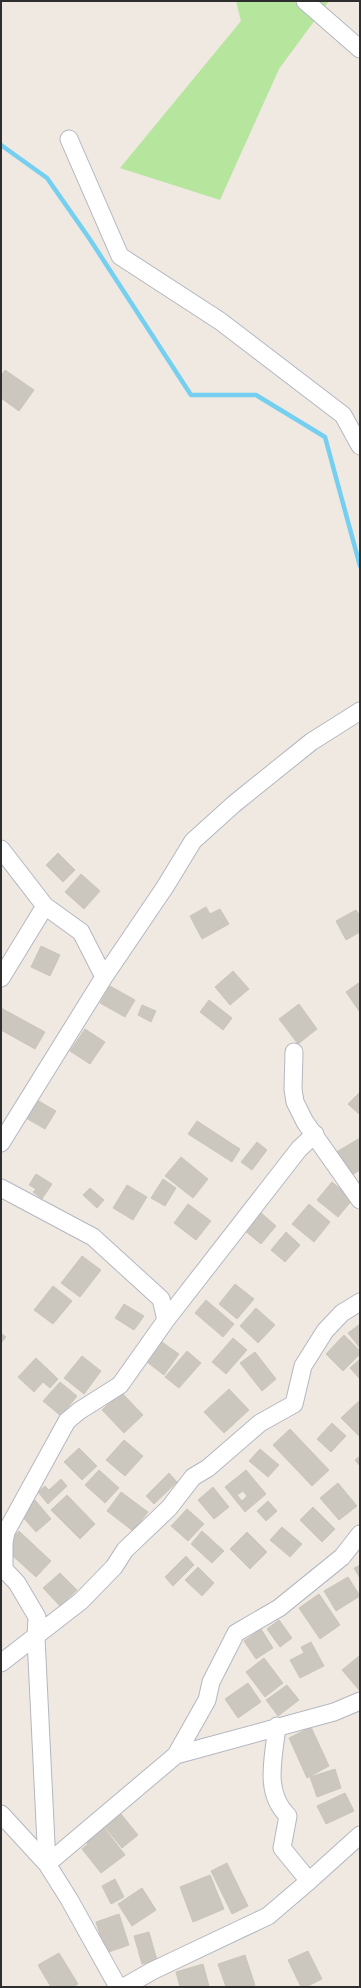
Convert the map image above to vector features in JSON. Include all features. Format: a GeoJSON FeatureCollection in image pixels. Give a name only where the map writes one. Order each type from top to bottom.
{"type":"FeatureCollection","features":[{"type":"Feature","properties":{"kind":"street"},"geometry":{"type":"LineString","coordinates":[[305,1],[360,49]]}},
{"type":"Feature","properties":{"kind":"street"},"geometry":{"type":"LineString","coordinates":[[70,139],[120,256],[220,321],[343,415],[360,446]]}},
{"type":"Feature","properties":{"kind":"street"},"geometry":{"type":"LineString","coordinates":[[1,1143],[104,977],[165,887],[193,841],[234,804],[311,742],[360,711]]}},
{"type":"Feature","properties":{"kind":"street"},"geometry":{"type":"LineString","coordinates":[[1,849],[45,906],[81,932],[104,977]]}},
{"type":"Feature","properties":{"kind":"street"},"geometry":{"type":"LineString","coordinates":[[1,978],[45,906]]}},
{"type":"Feature","properties":{"kind":"street"},"geometry":{"type":"LineString","coordinates":[[294,1052],[293,1089],[295,1102],[305,1122],[359,1194]]}},
{"type":"Feature","properties":{"kind":"street"},"geometry":{"type":"LineString","coordinates":[[43,1620],[26,1596],[2,1567],[4,1543],[6,1532],[68,1421],[79,1411],[120,1385],[166,1320],[299,1148],[315,1134]]}},
{"type":"Feature","properties":{"kind":"street"},"geometry":{"type":"LineString","coordinates":[[1,1188],[93,1237],[161,1299],[166,1320]]}},
{"type":"Feature","properties":{"kind":"street"},"geometry":{"type":"LineString","coordinates":[[47,1864],[36,1638],[43,1620],[81,1601],[114,1567],[125,1550],[169,1508],[193,1477],[208,1468],[260,1423],[294,1404],[304,1366],[325,1331],[342,1313],[360,1302]]}},
{"type":"Feature","properties":{"kind":"street"},"geometry":{"type":"LineString","coordinates":[[47,1864],[176,1755],[207,1700],[211,1682],[236,1634],[279,1608],[342,1557],[360,1534]]}},
{"type":"Feature","properties":{"kind":"street"},"geometry":{"type":"LineString","coordinates":[[1,1663],[36,1638]]}},
{"type":"Feature","properties":{"kind":"street"},"geometry":{"type":"LineString","coordinates":[[176,1755],[277,1726],[358,1705]]}},
{"type":"Feature","properties":{"kind":"street"},"geometry":{"type":"LineString","coordinates":[[277,1726],[271,1782],[280,1808],[288,1816],[282,1848],[309,1881]]}},
{"type":"Feature","properties":{"kind":"street"},"geometry":{"type":"LineString","coordinates":[[1,1814],[47,1864],[69,1899],[118,1987]]}},
{"type":"Feature","properties":{"kind":"street"},"geometry":{"type":"LineString","coordinates":[[124,1987],[152,1971],[268,1916],[360,1835]]}},
{"type":"Feature","properties":{"kind":"green space"},"geometry":{"type":"Polygon","coordinates":[[[236,1],[329,1],[279,69],[220,200],[120,168],[241,21],[236,1]]]}},
{"type":"Feature","properties":{"kind":"building"},"geometry":{"type":"Polygon","coordinates":[[[5,370],[34,390],[19,411],[1,398],[1,376],[5,370]]]}},
{"type":"Feature","properties":{"kind":"building"},"geometry":{"type":"Polygon","coordinates":[[[58,853],[75,870],[63,882],[46,865],[58,853]]]}},
{"type":"Feature","properties":{"kind":"building"},"geometry":{"type":"Polygon","coordinates":[[[81,874],[100,891],[84,909],[65,892],[81,874]]]}},
{"type":"Feature","properties":{"kind":"building"},"geometry":{"type":"Polygon","coordinates":[[[206,907],[210,914],[220,909],[229,924],[202,939],[190,916],[206,907]]]}},
{"type":"Feature","properties":{"kind":"building"},"geometry":{"type":"Polygon","coordinates":[[[356,910],[360,916],[360,932],[346,940],[336,921],[356,910]]]}},
{"type":"Feature","properties":{"kind":"building"},"geometry":{"type":"Polygon","coordinates":[[[41,946],[60,955],[50,976],[31,967],[41,946]]]}},
{"type":"Feature","properties":{"kind":"building"},"geometry":{"type":"Polygon","coordinates":[[[233,971],[249,989],[230,1005],[215,987],[233,971]]]}},
{"type":"Feature","properties":{"kind":"building"},"geometry":{"type":"Polygon","coordinates":[[[360,982],[360,1011],[359,1011],[346,992],[360,982]]]}},
{"type":"Feature","properties":{"kind":"building"},"geometry":{"type":"Polygon","coordinates":[[[110,986],[135,1000],[125,1017],[100,1003],[110,986]]]}},
{"type":"Feature","properties":{"kind":"building"},"geometry":{"type":"Polygon","coordinates":[[[209,1000],[232,1018],[223,1030],[200,1012],[209,1000]]]}},
{"type":"Feature","properties":{"kind":"building"},"geometry":{"type":"Polygon","coordinates":[[[299,1004],[317,1029],[298,1044],[279,1019],[299,1004]]]}},
{"type":"Feature","properties":{"kind":"building"},"geometry":{"type":"Polygon","coordinates":[[[142,1005],[156,1011],[151,1022],[138,1015],[142,1005]]]}},
{"type":"Feature","properties":{"kind":"building"},"geometry":{"type":"Polygon","coordinates":[[[1,1008],[45,1032],[35,1049],[1,1030],[1,1008]]]}},
{"type":"Feature","properties":{"kind":"building"},"geometry":{"type":"Polygon","coordinates":[[[85,1029],[105,1042],[90,1064],[70,1051],[85,1029]]]}},
{"type":"Feature","properties":{"kind":"building"},"geometry":{"type":"Polygon","coordinates":[[[360,1092],[360,1113],[359,1114],[348,1104],[360,1092]]]}},
{"type":"Feature","properties":{"kind":"building"},"geometry":{"type":"Polygon","coordinates":[[[37,1100],[56,1111],[45,1129],[26,1118],[37,1100]]]}},
{"type":"Feature","properties":{"kind":"building"},"geometry":{"type":"Polygon","coordinates":[[[197,1121],[240,1149],[232,1162],[188,1134],[197,1121]]]}},
{"type":"Feature","properties":{"kind":"building"},"geometry":{"type":"Polygon","coordinates":[[[360,1138],[360,1170],[347,1178],[333,1154],[360,1138]]]}},
{"type":"Feature","properties":{"kind":"building"},"geometry":{"type":"Polygon","coordinates":[[[257,1142],[267,1150],[252,1170],[241,1162],[257,1142]]]}},
{"type":"Feature","properties":{"kind":"building"},"geometry":{"type":"Polygon","coordinates":[[[181,1157],[208,1179],[193,1198],[165,1176],[181,1157]]]}},
{"type":"Feature","properties":{"kind":"building"},"geometry":{"type":"Polygon","coordinates":[[[36,1174],[52,1184],[42,1199],[33,1192],[36,1189],[29,1185],[36,1174]]]}},
{"type":"Feature","properties":{"kind":"building"},"geometry":{"type":"Polygon","coordinates":[[[163,1179],[176,1188],[165,1206],[151,1198],[163,1179]]]}},
{"type":"Feature","properties":{"kind":"building"},"geometry":{"type":"Polygon","coordinates":[[[332,1182],[353,1199],[338,1217],[317,1200],[332,1182]]]}},
{"type":"Feature","properties":{"kind":"building"},"geometry":{"type":"Polygon","coordinates":[[[127,1185],[147,1197],[133,1220],[113,1208],[127,1185]]]}},
{"type":"Feature","properties":{"kind":"building"},"geometry":{"type":"Polygon","coordinates":[[[90,1188],[104,1200],[97,1208],[83,1195],[90,1188]]]}},
{"type":"Feature","properties":{"kind":"building"},"geometry":{"type":"Polygon","coordinates":[[[188,1204],[211,1221],[196,1240],[174,1223],[188,1204]]]}},
{"type":"Feature","properties":{"kind":"building"},"geometry":{"type":"Polygon","coordinates":[[[309,1204],[330,1222],[314,1242],[292,1224],[309,1204]]]}},
{"type":"Feature","properties":{"kind":"building"},"geometry":{"type":"Polygon","coordinates":[[[260,1212],[276,1226],[261,1244],[244,1230],[260,1212]]]}},
{"type":"Feature","properties":{"kind":"building"},"geometry":{"type":"Polygon","coordinates":[[[286,1232],[300,1245],[285,1262],[271,1250],[286,1232]]]}},
{"type":"Feature","properties":{"kind":"building"},"geometry":{"type":"Polygon","coordinates":[[[82,1256],[101,1270],[80,1297],[61,1283],[82,1256]]]}},
{"type":"Feature","properties":{"kind":"building"},"geometry":{"type":"Polygon","coordinates":[[[235,1284],[254,1299],[237,1319],[219,1304],[235,1284]]]}},
{"type":"Feature","properties":{"kind":"building"},"geometry":{"type":"Polygon","coordinates":[[[53,1286],[72,1301],[53,1324],[34,1310],[53,1286]]]}},
{"type":"Feature","properties":{"kind":"building"},"geometry":{"type":"Polygon","coordinates":[[[206,1300],[234,1324],[223,1337],[195,1313],[206,1300]]]}},
{"type":"Feature","properties":{"kind":"building"},"geometry":{"type":"Polygon","coordinates":[[[124,1304],[144,1316],[134,1330],[115,1318],[124,1304]]]}},
{"type":"Feature","properties":{"kind":"building"},"geometry":{"type":"Polygon","coordinates":[[[256,1308],[275,1325],[258,1343],[240,1326],[256,1308]]]}},
{"type":"Feature","properties":{"kind":"building"},"geometry":{"type":"Polygon","coordinates":[[[360,1324],[360,1348],[348,1333],[360,1324]]]}},
{"type":"Feature","properties":{"kind":"building"},"geometry":{"type":"Polygon","coordinates":[[[1,1333],[6,1337],[1,1343],[1,1333]]]}},
{"type":"Feature","properties":{"kind":"building"},"geometry":{"type":"Polygon","coordinates":[[[344,1335],[360,1351],[360,1354],[343,1371],[326,1354],[344,1335]]]}},
{"type":"Feature","properties":{"kind":"building"},"geometry":{"type":"Polygon","coordinates":[[[233,1338],[247,1350],[226,1374],[212,1362],[233,1338]]]}},
{"type":"Feature","properties":{"kind":"building"},"geometry":{"type":"Polygon","coordinates":[[[162,1342],[179,1354],[164,1375],[147,1362],[162,1342]]]}},
{"type":"Feature","properties":{"kind":"building"},"geometry":{"type":"Polygon","coordinates":[[[187,1351],[201,1363],[179,1388],[165,1377],[187,1351]]]}},
{"type":"Feature","properties":{"kind":"building"},"geometry":{"type":"Polygon","coordinates":[[[255,1352],[276,1379],[262,1391],[240,1363],[255,1352]]]}},
{"type":"Feature","properties":{"kind":"building"},"geometry":{"type":"Polygon","coordinates":[[[82,1356],[101,1371],[84,1394],[64,1378],[82,1356]]]}},
{"type":"Feature","properties":{"kind":"building"},"geometry":{"type":"Polygon","coordinates":[[[36,1358],[58,1379],[50,1388],[43,1382],[34,1392],[18,1377],[36,1358]]]}},
{"type":"Feature","properties":{"kind":"building"},"geometry":{"type":"Polygon","coordinates":[[[360,1359],[360,1379],[350,1368],[360,1359]]]}},
{"type":"Feature","properties":{"kind":"building"},"geometry":{"type":"Polygon","coordinates":[[[60,1382],[77,1396],[61,1416],[43,1401],[60,1382]]]}},
{"type":"Feature","properties":{"kind":"building"},"geometry":{"type":"Polygon","coordinates":[[[229,1389],[249,1410],[224,1433],[204,1412],[229,1389]]]}},
{"type":"Feature","properties":{"kind":"building"},"geometry":{"type":"Polygon","coordinates":[[[121,1392],[143,1415],[124,1433],[102,1410],[121,1392]]]}},
{"type":"Feature","properties":{"kind":"building"},"geometry":{"type":"Polygon","coordinates":[[[360,1400],[360,1437],[341,1418],[360,1400]]]}},
{"type":"Feature","properties":{"kind":"building"},"geometry":{"type":"Polygon","coordinates":[[[332,1423],[346,1436],[331,1452],[317,1439],[332,1423]]]}},
{"type":"Feature","properties":{"kind":"building"},"geometry":{"type":"Polygon","coordinates":[[[290,1429],[329,1470],[312,1486],[273,1445],[290,1429]]]}},
{"type":"Feature","properties":{"kind":"building"},"geometry":{"type":"Polygon","coordinates":[[[124,1440],[143,1456],[125,1476],[106,1460],[124,1440]]]}},
{"type":"Feature","properties":{"kind":"building"},"geometry":{"type":"Polygon","coordinates":[[[79,1448],[97,1466],[82,1480],[64,1462],[79,1448]]]}},
{"type":"Feature","properties":{"kind":"building"},"geometry":{"type":"Polygon","coordinates":[[[260,1449],[279,1465],[268,1477],[249,1461],[260,1449]]]}},
{"type":"Feature","properties":{"kind":"building"},"geometry":{"type":"Polygon","coordinates":[[[360,1456],[360,1466],[355,1460],[360,1456]]]}},
{"type":"Feature","properties":{"kind":"building"},"geometry":{"type":"Polygon","coordinates":[[[99,1470],[119,1488],[105,1503],[85,1485],[99,1470]]]}},
{"type":"Feature","properties":{"kind":"building"},"geometry":{"type":"Polygon","coordinates":[[[246,1470],[266,1494],[245,1512],[225,1487],[246,1470]],[[243,1491],[237,1495],[242,1501],[247,1496],[243,1491]]]}},
{"type":"Feature","properties":{"kind":"building"},"geometry":{"type":"Polygon","coordinates":[[[169,1473],[177,1482],[154,1504],[146,1496],[169,1473]]]}},
{"type":"Feature","properties":{"kind":"building"},"geometry":{"type":"Polygon","coordinates":[[[61,1479],[67,1486],[48,1504],[38,1492],[45,1486],[49,1490],[61,1479]]]}},
{"type":"Feature","properties":{"kind":"building"},"geometry":{"type":"Polygon","coordinates":[[[338,1483],[357,1506],[339,1520],[320,1498],[338,1483]]]}},
{"type":"Feature","properties":{"kind":"building"},"geometry":{"type":"Polygon","coordinates":[[[213,1487],[229,1507],[214,1519],[198,1500],[213,1487]]]}},
{"type":"Feature","properties":{"kind":"building"},"geometry":{"type":"Polygon","coordinates":[[[121,1492],[148,1512],[133,1531],[107,1511],[121,1492]]]}},
{"type":"Feature","properties":{"kind":"building"},"geometry":{"type":"Polygon","coordinates":[[[67,1495],[95,1524],[80,1539],[51,1510],[67,1495]]]}},
{"type":"Feature","properties":{"kind":"building"},"geometry":{"type":"Polygon","coordinates":[[[35,1500],[51,1519],[36,1532],[20,1514],[35,1500]]]}},
{"type":"Feature","properties":{"kind":"building"},"geometry":{"type":"Polygon","coordinates":[[[268,1501],[277,1511],[266,1521],[257,1511],[268,1501]]]}},
{"type":"Feature","properties":{"kind":"building"},"geometry":{"type":"Polygon","coordinates":[[[313,1507],[335,1529],[322,1542],[300,1520],[313,1507]]]}},
{"type":"Feature","properties":{"kind":"building"},"geometry":{"type":"Polygon","coordinates":[[[187,1509],[204,1524],[188,1541],[171,1526],[187,1509]]]}},
{"type":"Feature","properties":{"kind":"building"},"geometry":{"type":"Polygon","coordinates":[[[282,1527],[302,1544],[290,1557],[270,1540],[282,1527]]]}},
{"type":"Feature","properties":{"kind":"building"},"geometry":{"type":"Polygon","coordinates":[[[19,1531],[51,1561],[36,1577],[4,1548],[19,1531]]]}},
{"type":"Feature","properties":{"kind":"building"},"geometry":{"type":"Polygon","coordinates":[[[202,1531],[224,1551],[212,1563],[191,1544],[202,1531]]]}},
{"type":"Feature","properties":{"kind":"building"},"geometry":{"type":"Polygon","coordinates":[[[247,1532],[267,1552],[250,1569],[230,1549],[247,1532]]]}},
{"type":"Feature","properties":{"kind":"building"},"geometry":{"type":"Polygon","coordinates":[[[186,1556],[194,1565],[173,1586],[165,1577],[186,1556]]]}},
{"type":"Feature","properties":{"kind":"building"},"geometry":{"type":"Polygon","coordinates":[[[360,1565],[360,1578],[354,1568],[360,1565]]]}},
{"type":"Feature","properties":{"kind":"building"},"geometry":{"type":"Polygon","coordinates":[[[198,1567],[214,1583],[202,1596],[185,1580],[198,1567]]]}},
{"type":"Feature","properties":{"kind":"building"},"geometry":{"type":"Polygon","coordinates":[[[60,1573],[77,1590],[60,1606],[43,1588],[60,1573]]]}},
{"type":"Feature","properties":{"kind":"building"},"geometry":{"type":"Polygon","coordinates":[[[348,1577],[360,1596],[336,1611],[324,1591],[348,1577]]]}},
{"type":"Feature","properties":{"kind":"building"},"geometry":{"type":"Polygon","coordinates":[[[319,1594],[340,1625],[320,1639],[299,1608],[319,1594]]]}},
{"type":"Feature","properties":{"kind":"building"},"geometry":{"type":"Polygon","coordinates":[[[279,1620],[292,1638],[280,1647],[267,1629],[279,1620]]]}},
{"type":"Feature","properties":{"kind":"building"},"geometry":{"type":"Polygon","coordinates":[[[261,1629],[273,1648],[256,1659],[244,1641],[261,1629]]]}},
{"type":"Feature","properties":{"kind":"building"},"geometry":{"type":"Polygon","coordinates":[[[311,1642],[324,1666],[300,1678],[290,1660],[304,1653],[301,1647],[311,1642]]]}},
{"type":"Feature","properties":{"kind":"building"},"geometry":{"type":"Polygon","coordinates":[[[359,1656],[360,1657],[360,1691],[342,1670],[359,1656]]]}},
{"type":"Feature","properties":{"kind":"building"},"geometry":{"type":"Polygon","coordinates":[[[264,1658],[283,1683],[265,1697],[246,1672],[264,1658]]]}},
{"type":"Feature","properties":{"kind":"building"},"geometry":{"type":"Polygon","coordinates":[[[248,1683],[261,1702],[238,1718],[225,1699],[248,1683]]]}},
{"type":"Feature","properties":{"kind":"building"},"geometry":{"type":"Polygon","coordinates":[[[287,1685],[299,1700],[278,1716],[266,1700],[287,1685]]]}},
{"type":"Feature","properties":{"kind":"building"},"geometry":{"type":"Polygon","coordinates":[[[311,1727],[329,1766],[307,1778],[289,1738],[311,1727]]]}},
{"type":"Feature","properties":{"kind":"building"},"geometry":{"type":"Polygon","coordinates":[[[335,1769],[341,1788],[317,1797],[310,1777],[335,1769]]]}},
{"type":"Feature","properties":{"kind":"building"},"geometry":{"type":"Polygon","coordinates":[[[345,1793],[354,1811],[326,1824],[317,1806],[345,1793]]]}},
{"type":"Feature","properties":{"kind":"building"},"geometry":{"type":"Polygon","coordinates":[[[121,1814],[138,1835],[122,1848],[105,1827],[121,1814]]]}},
{"type":"Feature","properties":{"kind":"building"},"geometry":{"type":"Polygon","coordinates":[[[102,1825],[125,1855],[101,1873],[82,1849],[88,1844],[84,1839],[102,1825]]]}},
{"type":"Feature","properties":{"kind":"building"},"geometry":{"type":"Polygon","coordinates":[[[227,1863],[248,1906],[232,1914],[211,1871],[227,1863]]]}},
{"type":"Feature","properties":{"kind":"building"},"geometry":{"type":"Polygon","coordinates":[[[210,1875],[224,1909],[193,1922],[180,1887],[210,1875]]]}},
{"type":"Feature","properties":{"kind":"building"},"geometry":{"type":"Polygon","coordinates":[[[115,1879],[124,1897],[111,1904],[102,1886],[115,1879]]]}},
{"type":"Feature","properties":{"kind":"building"},"geometry":{"type":"Polygon","coordinates":[[[142,1888],[156,1910],[132,1926],[118,1904],[142,1888]]]}},
{"type":"Feature","properties":{"kind":"building"},"geometry":{"type":"Polygon","coordinates":[[[119,1914],[129,1945],[106,1953],[96,1922],[119,1914]]]}},
{"type":"Feature","properties":{"kind":"building"},"geometry":{"type":"Polygon","coordinates":[[[149,1932],[157,1960],[142,1964],[134,1936],[149,1932]]]}},
{"type":"Feature","properties":{"kind":"building"},"geometry":{"type":"Polygon","coordinates":[[[308,1951],[322,1979],[306,1987],[301,1987],[288,1960],[308,1951]]]}},
{"type":"Feature","properties":{"kind":"building"},"geometry":{"type":"Polygon","coordinates":[[[59,1953],[78,1984],[73,1987],[51,1987],[38,1965],[59,1953]]]}},
{"type":"Feature","properties":{"kind":"building"},"geometry":{"type":"Polygon","coordinates":[[[245,1955],[255,1985],[249,1987],[226,1987],[218,1964],[245,1955]]]}},
{"type":"Feature","properties":{"kind":"building"},"geometry":{"type":"Polygon","coordinates":[[[203,1964],[209,1986],[180,1987],[176,1972],[203,1964]]]}},
{"type":"Feature","properties":{"kind":"waterway"},"geometry":{"type":"LineString","coordinates":[[1,145],[47,178],[89,238],[191,395],[256,395],[325,437],[360,566]]}}]}
